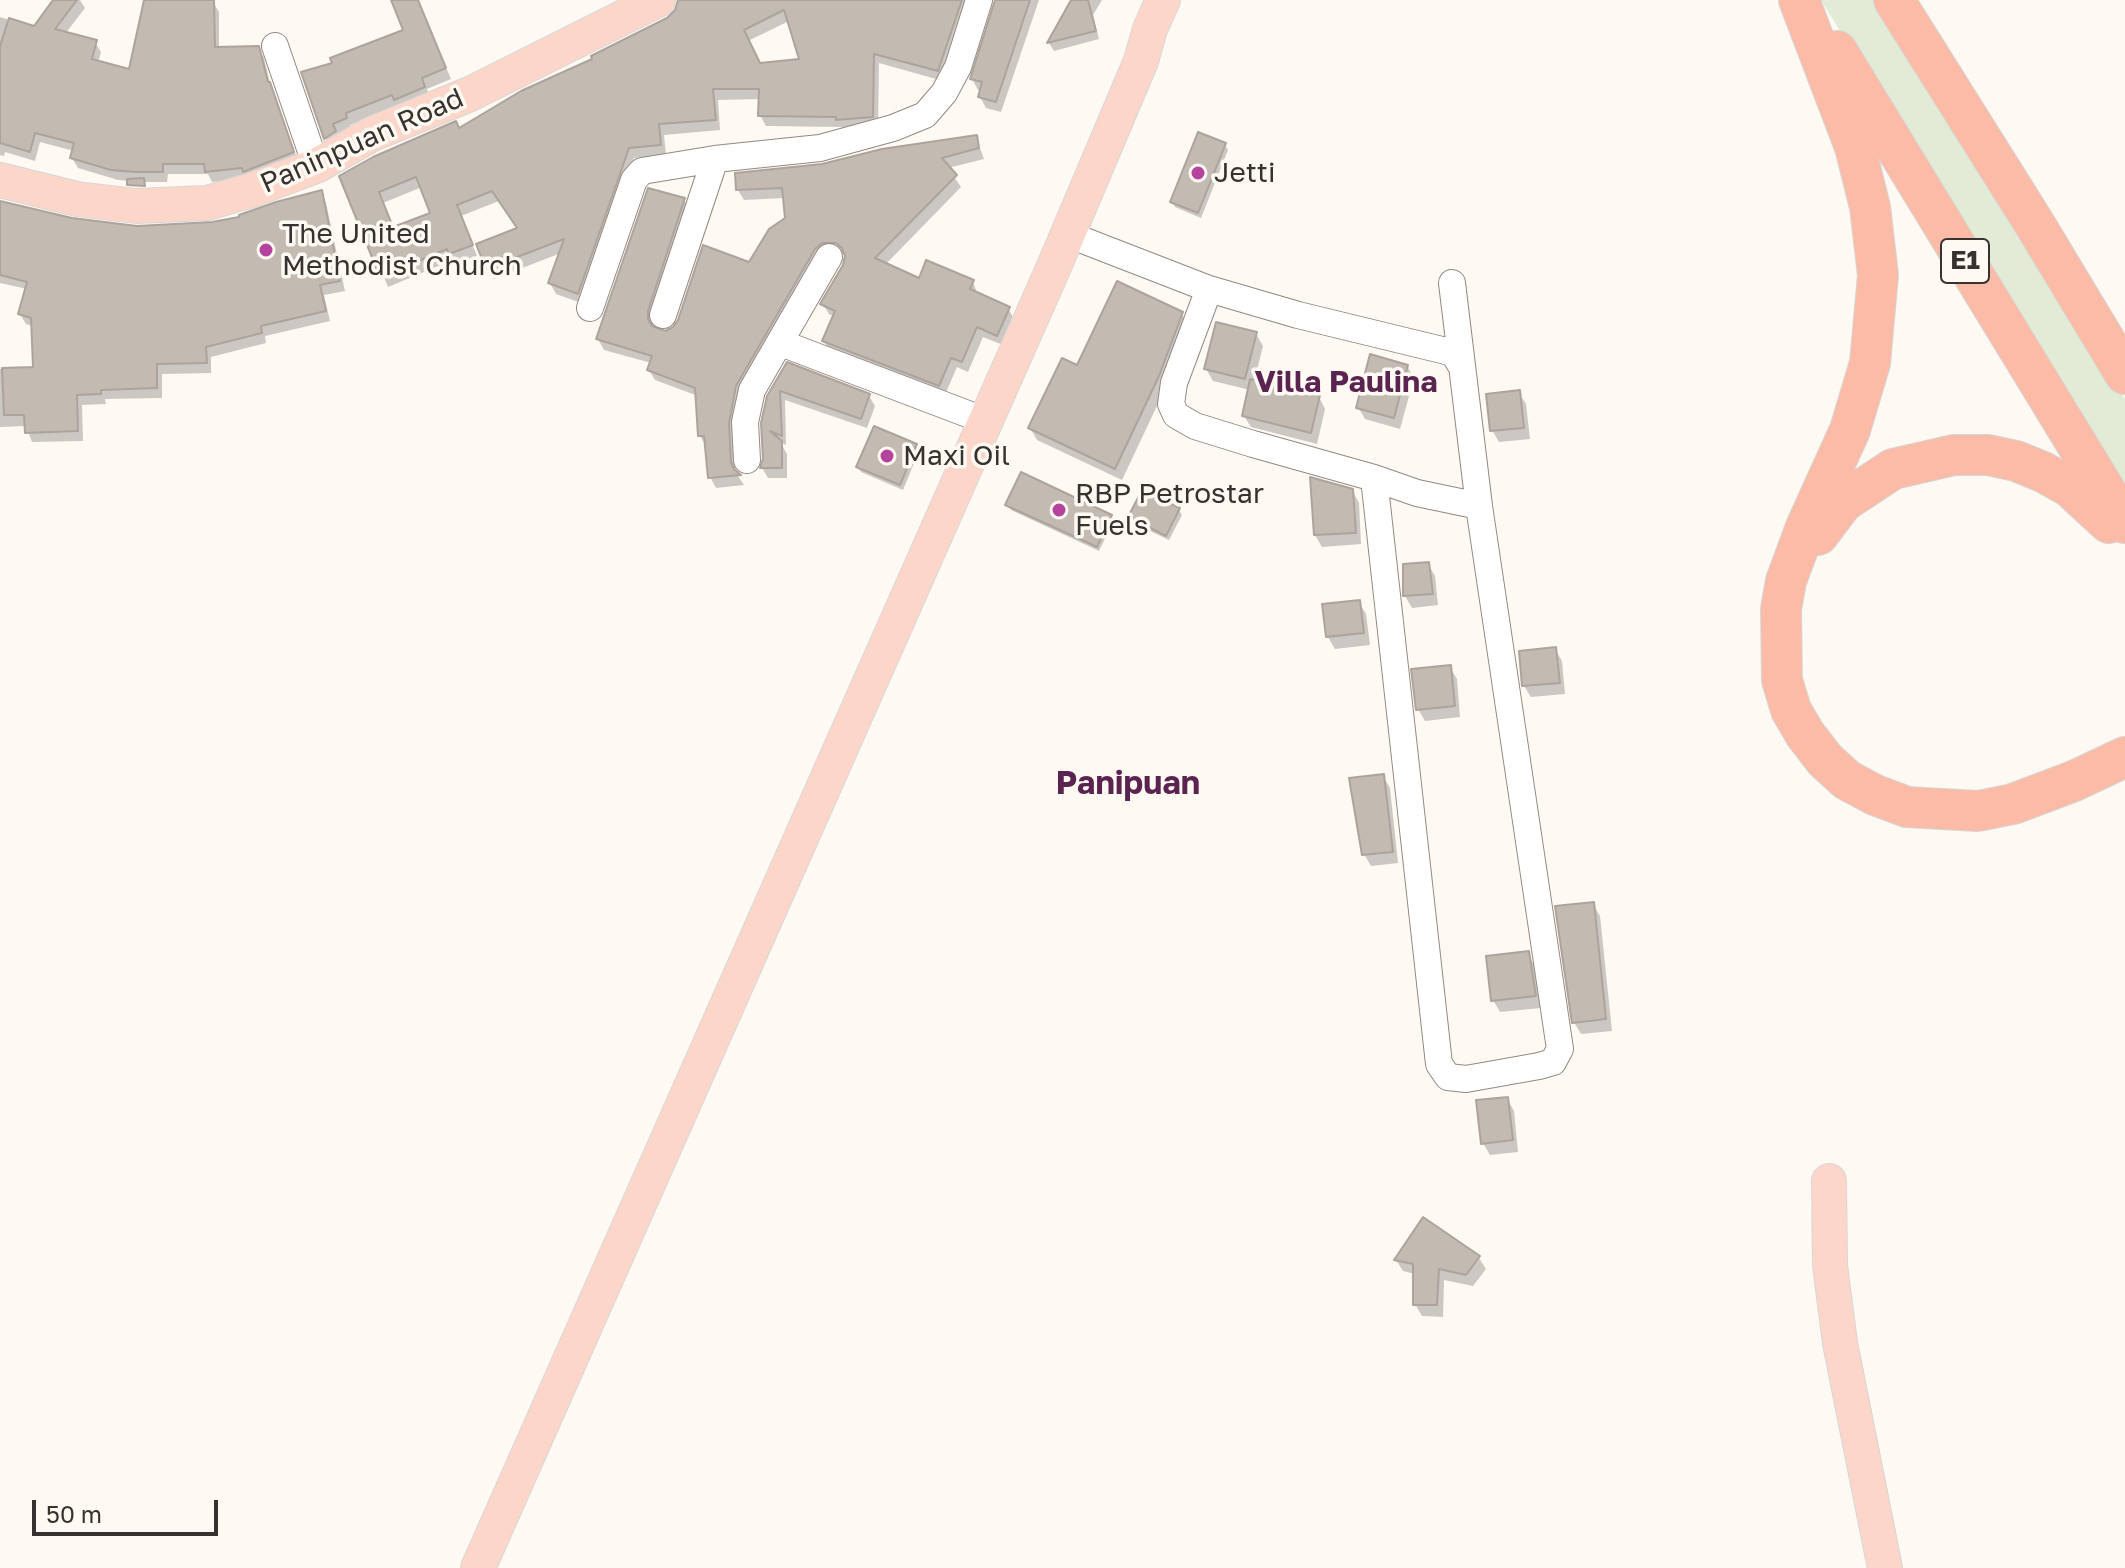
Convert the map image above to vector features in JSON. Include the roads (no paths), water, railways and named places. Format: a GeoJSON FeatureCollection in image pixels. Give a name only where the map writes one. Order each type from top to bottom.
{"type":"FeatureCollection","features":[{"type":"Feature","properties":{"kind":"highway"},"geometry":{"type":"LineString","coordinates":[[1799,0],[1855,147],[1870,207],[1878,275],[1870,363],[1854,417],[1786,581],[1780,645],[1782,680],[1791,710],[1825,760],[1847,780],[1907,807],[1978,811],[2043,794],[2125,757]]}},
{"type":"Feature","properties":{"kind":"highway","name":"E1"},"geometry":{"type":"LineString","coordinates":[[1806,0],[2125,523]]}},
{"type":"Feature","properties":{"kind":"highway"},"geometry":{"type":"LineString","coordinates":[[1894,0],[2125,374]]}},
{"type":"Feature","properties":{"kind":"highway"},"geometry":{"type":"LineString","coordinates":[[2034,223],[2125,329]]}},
{"type":"Feature","properties":{"kind":"highway"},"geometry":{"type":"LineString","coordinates":[[1786,581],[1823,527],[1852,495],[1893,469],[1954,455],[1988,455],[2016,461],[2043,472],[2070,487],[2097,510],[2125,542]]}},
{"type":"Feature","properties":{"kind":"main road","name":"Paninpuan Road"},"geometry":{"type":"LineString","coordinates":[[0,180],[92,201],[136,206],[207,203],[316,166],[372,134],[470,94],[658,0]]}},
{"type":"Feature","properties":{"kind":"main road"},"geometry":{"type":"LineString","coordinates":[[478,1568],[986,421],[1141,61],[1163,0]]}},
{"type":"Feature","properties":{"kind":"main road"},"geometry":{"type":"LineString","coordinates":[[1829,1181],[1830,1265],[1840,1343],[1885,1568]]}},
{"type":"Feature","properties":{"kind":"street"},"geometry":{"type":"LineString","coordinates":[[590,308],[634,180],[642,171],[715,159],[820,148],[893,128],[925,115],[944,93],[958,67],[979,0]]}},
{"type":"Feature","properties":{"kind":"street"},"geometry":{"type":"LineString","coordinates":[[275,46],[316,166]]}},
{"type":"Feature","properties":{"kind":"street"},"geometry":{"type":"LineString","coordinates":[[663,315],[715,159]]}},
{"type":"Feature","properties":{"kind":"street"},"geometry":{"type":"LineString","coordinates":[[1067,234],[1209,289],[1298,315],[1446,351],[1454,354],[1460,364]]}},
{"type":"Feature","properties":{"kind":"street"},"geometry":{"type":"LineString","coordinates":[[747,460],[747,407],[752,390],[829,257]]}},
{"type":"Feature","properties":{"kind":"street"},"geometry":{"type":"LineString","coordinates":[[1374,478],[1439,1064],[1448,1077],[1466,1079],[1553,1062],[1560,1049],[1479,506],[1452,283]]}},
{"type":"Feature","properties":{"kind":"street"},"geometry":{"type":"LineString","coordinates":[[1209,289],[1174,383],[1171,404],[1176,415],[1195,426],[1417,493],[1479,506]]}},
{"type":"Feature","properties":{"kind":"street"},"geometry":{"type":"LineString","coordinates":[[781,343],[986,421]]}},
{"type":"Feature","properties":{"kind":"place","name":"Jetti"},"geometry":{"type":"Point","coordinates":[1198,173]}},
{"type":"Feature","properties":{"kind":"place","name":"The United Methodist Church"},"geometry":{"type":"Point","coordinates":[266,250]}},
{"type":"Feature","properties":{"kind":"place","name":"Maxi Oil"},"geometry":{"type":"Point","coordinates":[887,456]}},
{"type":"Feature","properties":{"kind":"place","name":"RBP Petrostar Fuels"},"geometry":{"type":"Point","coordinates":[1059,510]}},
{"type":"Feature","properties":{"kind":"district","name":"Villa Paulina"},"geometry":{"type":"Point","coordinates":[1346,382]}},
{"type":"Feature","properties":{"kind":"district","name":"Panipuan"},"geometry":{"type":"Point","coordinates":[1128,784]}}]}
